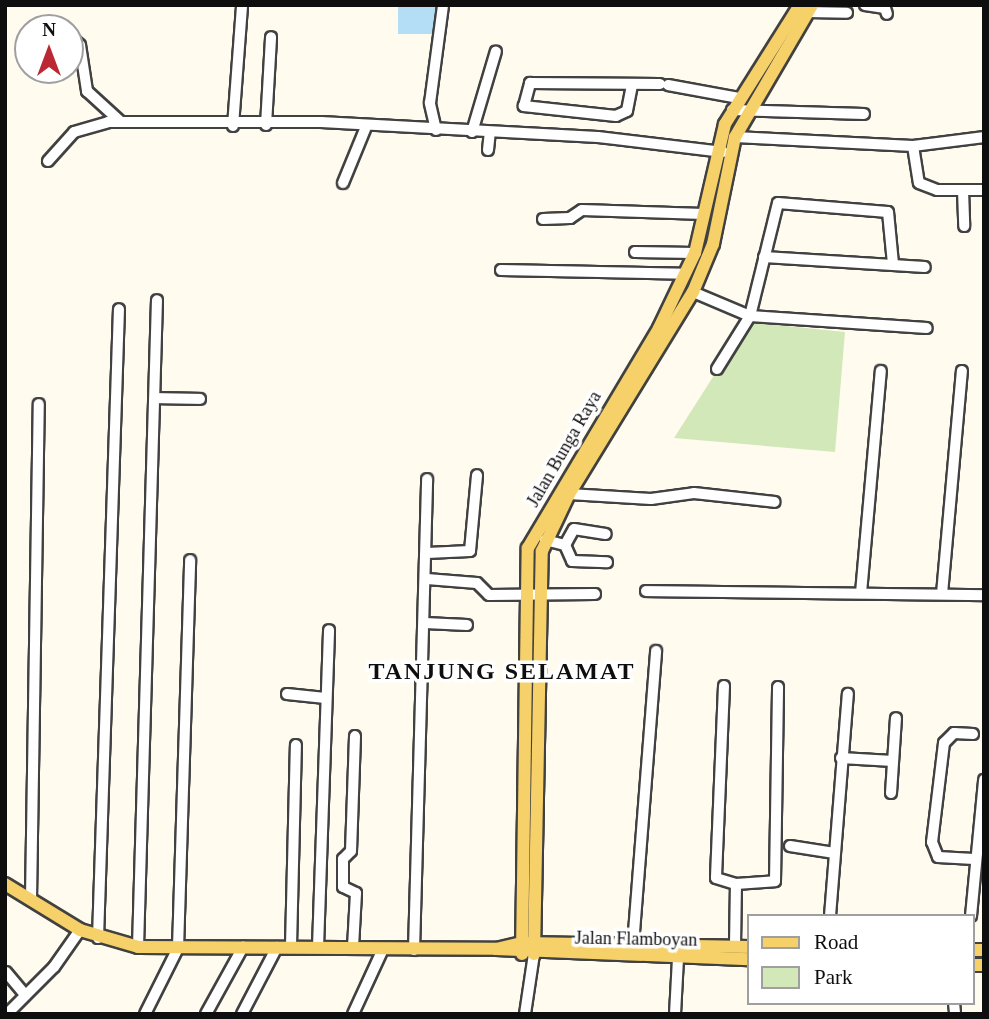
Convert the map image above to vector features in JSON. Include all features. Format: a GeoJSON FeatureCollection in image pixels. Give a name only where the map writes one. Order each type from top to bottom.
{"type":"FeatureCollection","features":[{"type":"Feature","properties":{"kind":"main road","name":"Jalan Bunga Raya"},"geometry":{"type":"LineString","coordinates":[[528,949],[522,594],[528,548],[669,308],[695,253],[714,150],[732,110],[807,7]]}},
{"type":"Feature","properties":{"kind":"main road","name":"Jalan Bunga Raya"},"geometry":{"type":"LineString","coordinates":[[528,949],[539,593],[545,540],[569,494],[693,292],[713,244],[735,137],[807,7]]}},
{"type":"Feature","properties":{"kind":"main road"},"geometry":{"type":"LineString","coordinates":[[669,308],[681,314]]}},
{"type":"Feature","properties":{"kind":"main road"},"geometry":{"type":"LineString","coordinates":[[5,884],[80,930],[98,938],[138,947],[528,949]]}},
{"type":"Feature","properties":{"kind":"main road","name":"Jalan Flamboyan"},"geometry":{"type":"LineString","coordinates":[[528,949],[633,945],[748,947]]}},
{"type":"Feature","properties":{"kind":"main road","name":"Jalan Flamboyan"},"geometry":{"type":"LineString","coordinates":[[528,949],[748,960]]}},
{"type":"Feature","properties":{"kind":"street"},"geometry":{"type":"LineString","coordinates":[[436,130],[430,103],[443,5]]}},
{"type":"Feature","properties":{"kind":"street"},"geometry":{"type":"LineString","coordinates":[[865,5],[886,8],[887,15]]}},
{"type":"Feature","properties":{"kind":"street"},"geometry":{"type":"LineString","coordinates":[[233,126],[242,6]]}},
{"type":"Feature","properties":{"kind":"street"},"geometry":{"type":"LineString","coordinates":[[807,7],[847,13]]}},
{"type":"Feature","properties":{"kind":"street"},"geometry":{"type":"LineString","coordinates":[[266,125],[271,37]]}},
{"type":"Feature","properties":{"kind":"street"},"geometry":{"type":"LineString","coordinates":[[472,132],[496,51]]}},
{"type":"Feature","properties":{"kind":"street"},"geometry":{"type":"LineString","coordinates":[[84,71],[87,91],[121,122]]}},
{"type":"Feature","properties":{"kind":"street"},"geometry":{"type":"LineString","coordinates":[[632,85],[627,111],[616,116],[524,106],[530,83],[664,84],[739,98]]}},
{"type":"Feature","properties":{"kind":"street"},"geometry":{"type":"LineString","coordinates":[[732,110],[746,113],[864,114]]}},
{"type":"Feature","properties":{"kind":"street"},"geometry":{"type":"LineString","coordinates":[[48,161],[74,132],[121,122],[490,132],[730,153]]}},
{"type":"Feature","properties":{"kind":"street"},"geometry":{"type":"LineString","coordinates":[[343,183],[366,127]]}},
{"type":"Feature","properties":{"kind":"street"},"geometry":{"type":"LineString","coordinates":[[488,150],[490,132]]}},
{"type":"Feature","properties":{"kind":"street"},"geometry":{"type":"LineString","coordinates":[[735,137],[913,146],[984,137]]}},
{"type":"Feature","properties":{"kind":"street"},"geometry":{"type":"LineString","coordinates":[[913,146],[919,183],[963,190],[984,190]]}},
{"type":"Feature","properties":{"kind":"street"},"geometry":{"type":"LineString","coordinates":[[963,190],[964,226]]}},
{"type":"Feature","properties":{"kind":"street"},"geometry":{"type":"LineString","coordinates":[[717,369],[750,316],[780,202],[888,212],[893,264]]}},
{"type":"Feature","properties":{"kind":"street"},"geometry":{"type":"LineString","coordinates":[[543,219],[582,210],[704,214]]}},
{"type":"Feature","properties":{"kind":"street"},"geometry":{"type":"LineString","coordinates":[[635,252],[695,253]]}},
{"type":"Feature","properties":{"kind":"street"},"geometry":{"type":"LineString","coordinates":[[764,257],[925,267]]}},
{"type":"Feature","properties":{"kind":"street"},"geometry":{"type":"LineString","coordinates":[[501,270],[685,274]]}},
{"type":"Feature","properties":{"kind":"street"},"geometry":{"type":"LineString","coordinates":[[693,292],[750,316],[927,328]]}},
{"type":"Feature","properties":{"kind":"street"},"geometry":{"type":"LineString","coordinates":[[138,947],[157,300]]}},
{"type":"Feature","properties":{"kind":"street"},"geometry":{"type":"LineString","coordinates":[[98,938],[119,309]]}},
{"type":"Feature","properties":{"kind":"street"},"geometry":{"type":"LineString","coordinates":[[861,593],[881,370]]}},
{"type":"Feature","properties":{"kind":"street"},"geometry":{"type":"LineString","coordinates":[[942,594],[962,370]]}},
{"type":"Feature","properties":{"kind":"street"},"geometry":{"type":"LineString","coordinates":[[156,398],[200,399]]}},
{"type":"Feature","properties":{"kind":"street"},"geometry":{"type":"LineString","coordinates":[[31,899],[39,404]]}},
{"type":"Feature","properties":{"kind":"street"},"geometry":{"type":"LineString","coordinates":[[427,553],[470,551],[477,475]]}},
{"type":"Feature","properties":{"kind":"street"},"geometry":{"type":"LineString","coordinates":[[414,950],[427,579],[427,479]]}},
{"type":"Feature","properties":{"kind":"street"},"geometry":{"type":"LineString","coordinates":[[569,494],[651,499],[694,492],[775,502]]}},
{"type":"Feature","properties":{"kind":"street"},"geometry":{"type":"LineString","coordinates":[[606,534],[570,530],[565,545],[572,561],[607,562]]}},
{"type":"Feature","properties":{"kind":"street"},"geometry":{"type":"LineString","coordinates":[[545,540],[565,545]]}},
{"type":"Feature","properties":{"kind":"street"},"geometry":{"type":"LineString","coordinates":[[145,1014],[178,948],[190,560]]}},
{"type":"Feature","properties":{"kind":"street"},"geometry":{"type":"LineString","coordinates":[[427,579],[477,583],[489,595],[595,594]]}},
{"type":"Feature","properties":{"kind":"street"},"geometry":{"type":"LineString","coordinates":[[646,591],[984,595]]}},
{"type":"Feature","properties":{"kind":"street"},"geometry":{"type":"LineString","coordinates":[[425,623],[467,625]]}},
{"type":"Feature","properties":{"kind":"street"},"geometry":{"type":"LineString","coordinates":[[318,947],[323,698],[328,630]]}},
{"type":"Feature","properties":{"kind":"street"},"geometry":{"type":"LineString","coordinates":[[633,945],[656,651]]}},
{"type":"Feature","properties":{"kind":"street"},"geometry":{"type":"LineString","coordinates":[[724,686],[716,878],[736,884],[775,881],[778,687]]}},
{"type":"Feature","properties":{"kind":"street"},"geometry":{"type":"LineString","coordinates":[[287,694],[323,698]]}},
{"type":"Feature","properties":{"kind":"street"},"geometry":{"type":"LineString","coordinates":[[830,914],[848,694]]}},
{"type":"Feature","properties":{"kind":"street"},"geometry":{"type":"LineString","coordinates":[[891,793],[896,718]]}},
{"type":"Feature","properties":{"kind":"street"},"geometry":{"type":"LineString","coordinates":[[974,734],[954,733],[944,743],[932,842],[938,857],[974,859]]}},
{"type":"Feature","properties":{"kind":"street"},"geometry":{"type":"LineString","coordinates":[[353,947],[356,893],[344,887],[343,859],[351,851],[355,736]]}},
{"type":"Feature","properties":{"kind":"street"},"geometry":{"type":"LineString","coordinates":[[242,1014],[284,947],[296,745]]}},
{"type":"Feature","properties":{"kind":"street"},"geometry":{"type":"LineString","coordinates":[[841,758],[893,761]]}},
{"type":"Feature","properties":{"kind":"street"},"geometry":{"type":"LineString","coordinates":[[971,914],[974,859],[983,787]]}},
{"type":"Feature","properties":{"kind":"street"},"geometry":{"type":"LineString","coordinates":[[790,846],[834,853]]}},
{"type":"Feature","properties":{"kind":"street"},"geometry":{"type":"LineString","coordinates":[[734,946],[736,884]]}},
{"type":"Feature","properties":{"kind":"street"},"geometry":{"type":"LineString","coordinates":[[7,1010],[25,995],[80,930]]}},
{"type":"Feature","properties":{"kind":"street"},"geometry":{"type":"LineString","coordinates":[[206,1014],[243,947]]}},
{"type":"Feature","properties":{"kind":"street"},"geometry":{"type":"LineString","coordinates":[[353,1014],[383,949]]}},
{"type":"Feature","properties":{"kind":"street"},"geometry":{"type":"LineString","coordinates":[[525,1014],[528,949]]}},
{"type":"Feature","properties":{"kind":"street"},"geometry":{"type":"LineString","coordinates":[[675,1014],[678,958]]}},
{"type":"Feature","properties":{"kind":"street"},"geometry":{"type":"LineString","coordinates":[[6,972],[25,995]]}},
{"type":"Feature","properties":{"kind":"green space"},"geometry":{"type":"Polygon","coordinates":[[[748,322],[845,332],[835,452],[674,438],[748,322]]]}},
{"type":"Feature","properties":{"kind":"water"},"geometry":{"type":"Polygon","coordinates":[[[398,5],[440,5],[440,34],[398,34],[398,5]]]}},
{"type":"Feature","properties":{"kind":"district","name":"TANJUNG SELAMAT"},"geometry":{"type":"Point","coordinates":[502,672]}}]}
